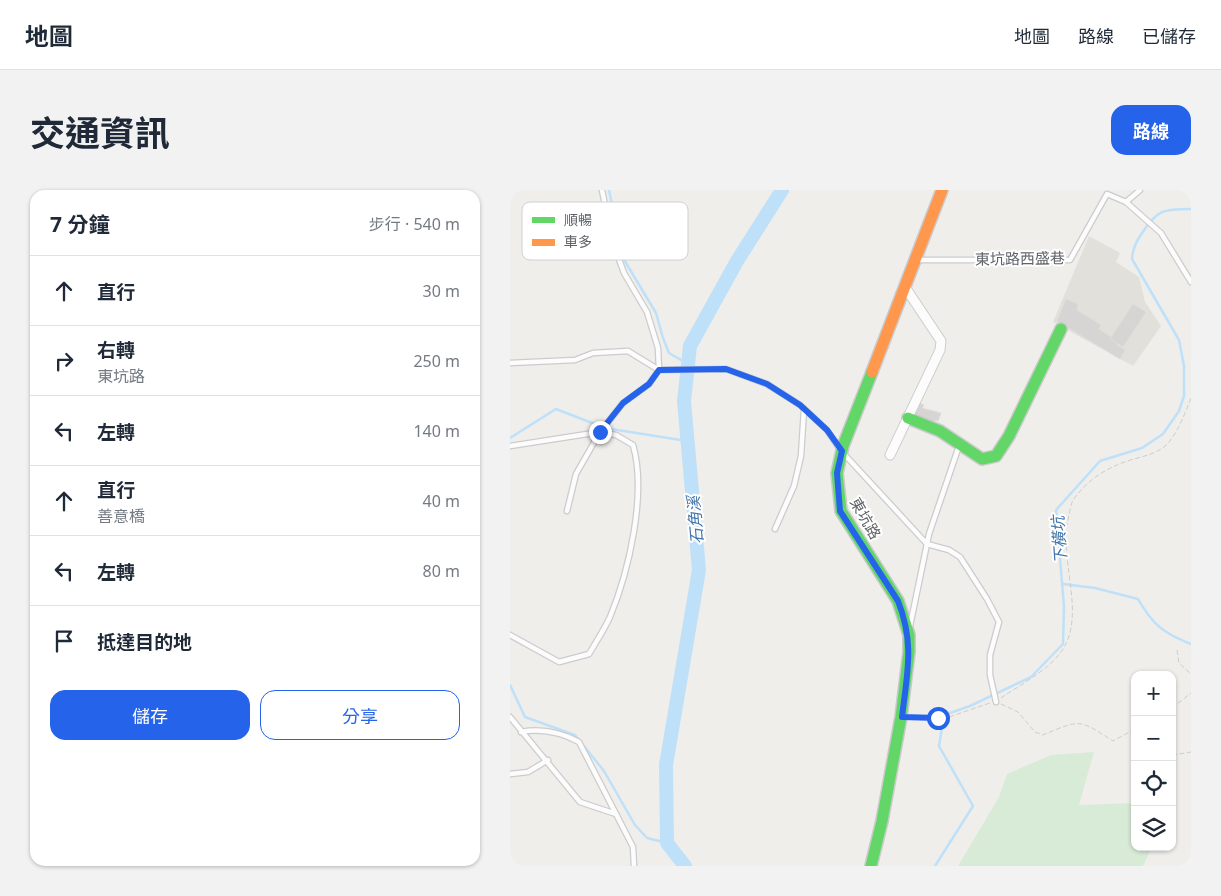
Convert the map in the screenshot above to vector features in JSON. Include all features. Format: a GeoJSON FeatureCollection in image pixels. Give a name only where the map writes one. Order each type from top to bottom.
{"type":"FeatureCollection","features":[{"type":"Feature","properties":{"kind":"street","name":"東坑路"},"geometry":{"type":"LineString","coordinates":[[871,866],[882,821],[902,717],[909,635],[898,601],[840,511],[837,473],[842,451],[917,260],[942,190]]}},
{"type":"Feature","properties":{"kind":"street"},"geometry":{"type":"LineString","coordinates":[[890,455],[934,367],[941,341],[905,287]]}},
{"type":"Feature","properties":{"kind":"street"},"geometry":{"type":"LineString","coordinates":[[908,418],[940,431],[982,459],[996,456],[1009,436],[1061,329]]}},
{"type":"Feature","properties":{"kind":"lane"},"geometry":{"type":"LineString","coordinates":[[1140,190],[1126,202],[1161,233],[1191,282]]}},
{"type":"Feature","properties":{"kind":"lane","name":"東坑路西盛巷"},"geometry":{"type":"LineString","coordinates":[[917,260],[1070,260],[1108,194],[1126,202]]}},
{"type":"Feature","properties":{"kind":"lane"},"geometry":{"type":"LineString","coordinates":[[567,511],[576,474],[600,432],[623,403],[649,384],[659,370],[658,348],[647,312],[624,273],[619,260]]}},
{"type":"Feature","properties":{"kind":"lane"},"geometry":{"type":"LineString","coordinates":[[510,363],[575,360],[593,353],[628,351],[659,370],[726,369],[767,384],[804,409],[827,430],[842,451],[927,544],[950,550],[960,557],[987,599],[999,622],[990,655],[996,700]]}},
{"type":"Feature","properties":{"kind":"lane"},"geometry":{"type":"LineString","coordinates":[[775,529],[794,486],[801,456],[804,409]]}},
{"type":"Feature","properties":{"kind":"lane"},"geometry":{"type":"LineString","coordinates":[[510,446],[600,432],[616,435],[633,445],[638,465],[637,497],[626,568],[609,618],[590,654],[559,662],[510,635]]}},
{"type":"Feature","properties":{"kind":"lane"},"geometry":{"type":"LineString","coordinates":[[909,635],[927,544],[960,444]]}},
{"type":"Feature","properties":{"kind":"lane"},"geometry":{"type":"LineString","coordinates":[[510,717],[521,732],[548,760],[580,802],[616,814]]}},
{"type":"Feature","properties":{"kind":"lane"},"geometry":{"type":"LineString","coordinates":[[521,732],[538,729],[566,735],[579,742],[633,847],[634,866]]}},
{"type":"Feature","properties":{"kind":"lane"},"geometry":{"type":"LineString","coordinates":[[510,774],[528,772],[548,760]]}},
{"type":"Feature","properties":{"kind":"path"},"geometry":{"type":"LineString","coordinates":[[902,717],[949,717],[996,700],[1035,674],[1061,652],[1072,631],[1072,606],[1066,566],[1065,529],[1072,501],[1090,480],[1118,464],[1148,455],[1168,443],[1191,398]]}},
{"type":"Feature","properties":{"kind":"path"},"geometry":{"type":"LineString","coordinates":[[1178,650],[1179,662],[1191,674]]}},
{"type":"Feature","properties":{"kind":"path"},"geometry":{"type":"LineString","coordinates":[[1176,705],[1191,693]]}},
{"type":"Feature","properties":{"kind":"path"},"geometry":{"type":"LineString","coordinates":[[996,700],[1018,712],[1036,732],[1044,735],[1076,722],[1085,724],[1113,741],[1131,731]]}},
{"type":"Feature","properties":{"kind":"path"},"geometry":{"type":"LineString","coordinates":[[1176,754],[1191,752]]}},
{"type":"Feature","properties":{"kind":"shaded area"},"geometry":{"type":"Polygon","coordinates":[[[1089,236],[1120,253],[1116,262],[1139,277],[1145,302],[1161,326],[1133,366],[1053,322],[1089,236]]]}},
{"type":"Feature","properties":{"kind":"green space"},"geometry":{"type":"Polygon","coordinates":[[[1094,752],[1079,805],[1131,803],[1131,851],[1150,851],[1143,866],[958,866],[999,797],[1007,774],[1051,755],[1094,752]]]}},
{"type":"Feature","properties":{"kind":"building"},"geometry":{"type":"Polygon","coordinates":[[[1066,299],[1078,304],[1077,310],[1101,325],[1099,329],[1114,339],[1116,337],[1119,340],[1117,345],[1125,350],[1120,359],[1057,321],[1066,299]]]}},
{"type":"Feature","properties":{"kind":"building"},"geometry":{"type":"Polygon","coordinates":[[[1133,304],[1146,312],[1123,347],[1110,339],[1133,304]]]}},
{"type":"Feature","properties":{"kind":"building"},"geometry":{"type":"Polygon","coordinates":[[[917,402],[924,405],[922,408],[941,413],[938,421],[935,420],[934,422],[911,414],[917,402]]]}},
{"type":"Feature","properties":{"kind":"waterway"},"geometry":{"type":"LineString","coordinates":[[609,190],[611,202]]}},
{"type":"Feature","properties":{"kind":"waterway","name":"石角溪"},"geometry":{"type":"LineString","coordinates":[[685,866],[667,843],[666,765],[699,570],[684,401],[690,346],[737,261],[782,190]]}},
{"type":"Feature","properties":{"kind":"waterway","name":"下橫坑"},"geometry":{"type":"LineString","coordinates":[[935,866],[973,806],[939,746],[944,715],[970,706],[1031,677],[1063,644],[1064,607],[1056,510],[1100,461],[1142,448],[1163,434],[1179,411],[1184,396],[1184,366],[1179,340],[1132,259],[1138,239],[1147,225],[1157,215],[1167,211],[1191,209]]}},
{"type":"Feature","properties":{"kind":"waterway"},"geometry":{"type":"LineString","coordinates":[[624,260],[656,313],[669,353],[688,364]]}},
{"type":"Feature","properties":{"kind":"waterway"},"geometry":{"type":"LineString","coordinates":[[510,438],[556,409],[605,428],[687,441]]}},
{"type":"Feature","properties":{"kind":"waterway"},"geometry":{"type":"LineString","coordinates":[[1063,584],[1095,588],[1138,599],[1154,622],[1166,632],[1191,644]]}},
{"type":"Feature","properties":{"kind":"waterway"},"geometry":{"type":"LineString","coordinates":[[510,685],[525,717],[575,735],[604,771],[635,825],[647,838],[667,843]]}},
{"type":"Feature","properties":{"kind":"traffic: fast"},"geometry":{"type":"LineString","coordinates":[[908,418],[940,431],[982,459],[996,456],[1009,436],[1061,329]]}},
{"type":"Feature","properties":{"kind":"traffic: fast"},"geometry":{"type":"LineString","coordinates":[[871,866],[882,821],[901,717],[909,652],[909,635],[898,601],[841,511],[837,473],[843,446],[872,372]]}},
{"type":"Feature","properties":{"kind":"traffic: slow"},"geometry":{"type":"LineString","coordinates":[[872,372],[942,190]]}},
{"type":"Feature","properties":{"kind":"route"},"geometry":{"type":"LineString","coordinates":[[600,432],[623,403],[636,396],[649,384],[659,370],[726,369],[767,384],[800,405],[827,430],[842,451],[837,473],[840,511],[871,556],[898,601],[904,617],[909,635],[909,652],[902,717],[938,718]]}}]}
